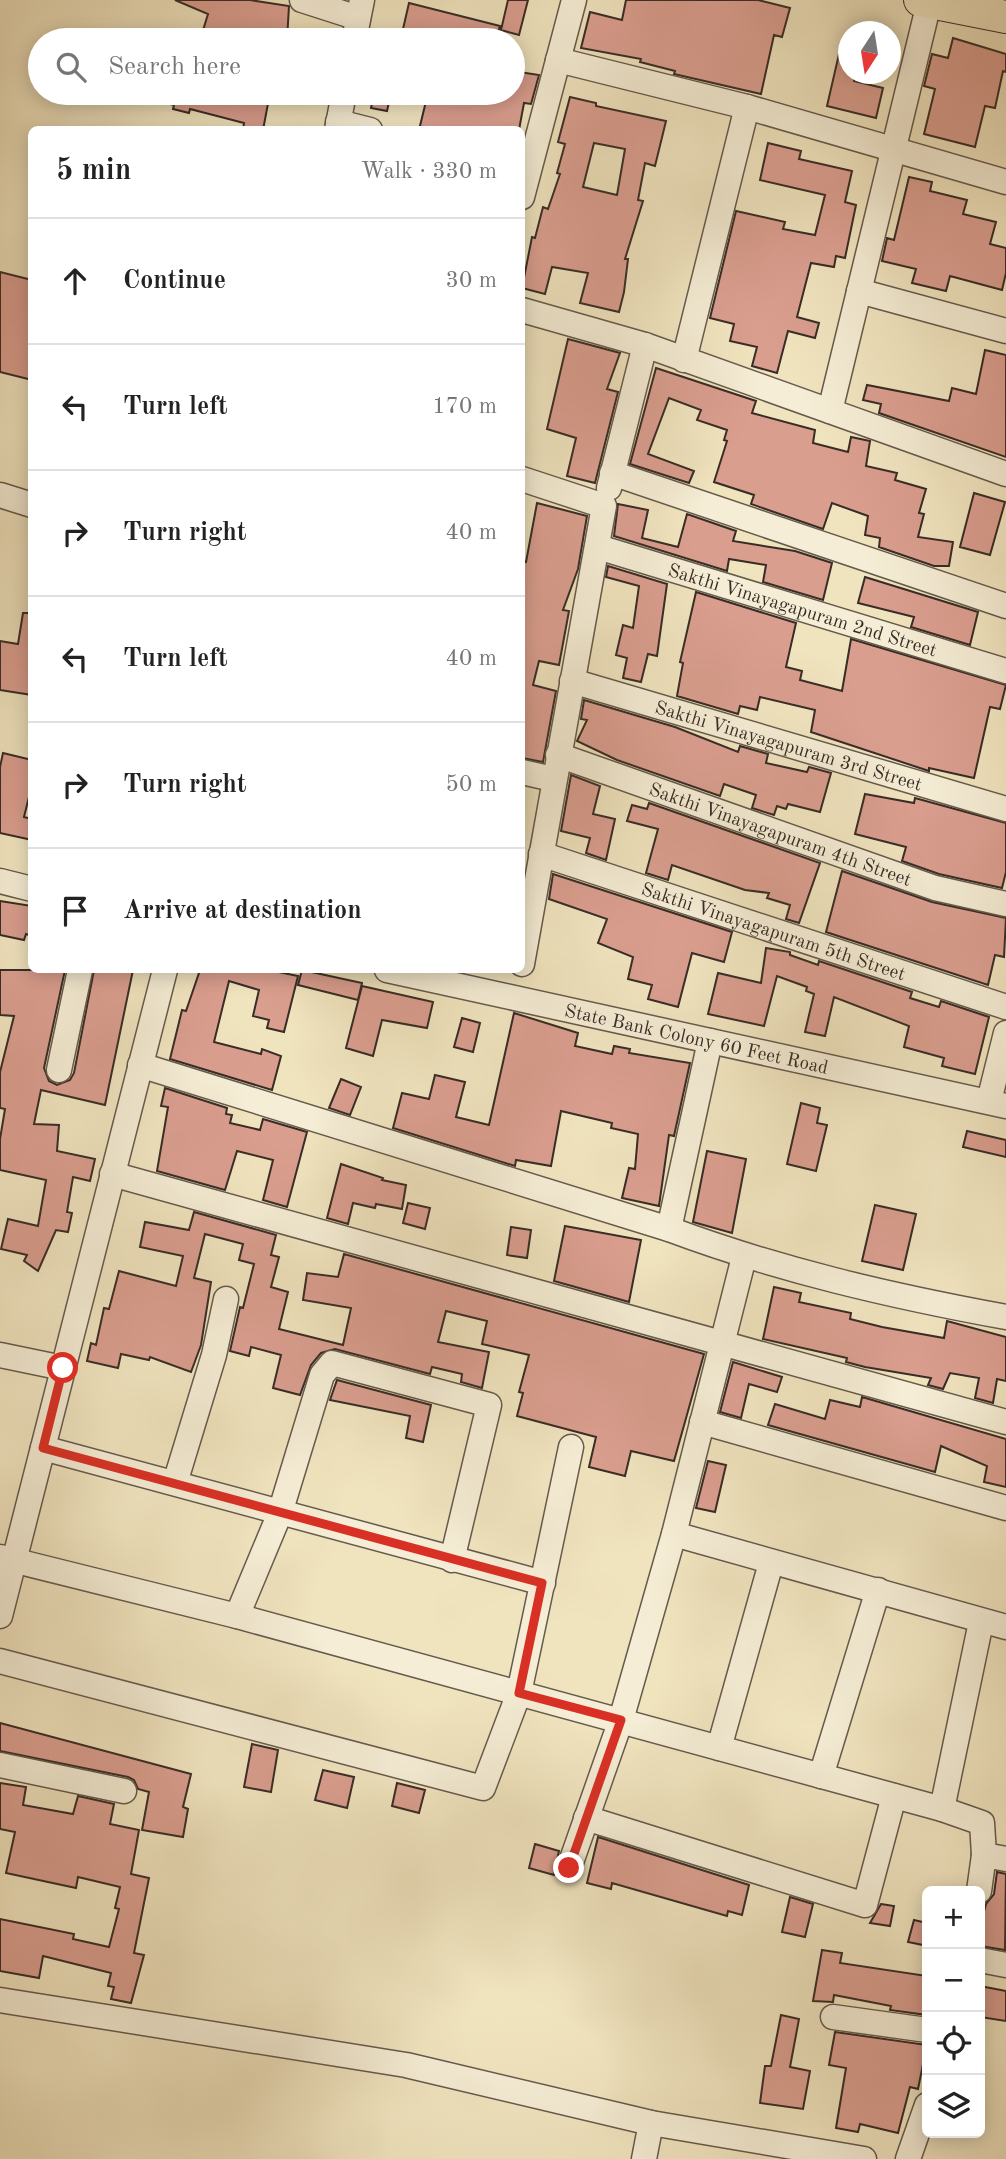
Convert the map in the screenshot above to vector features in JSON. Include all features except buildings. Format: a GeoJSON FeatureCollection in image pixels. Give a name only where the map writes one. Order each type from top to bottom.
{"type":"FeatureCollection","features":[{"type":"Feature","properties":{"kind":"main road"},"geometry":{"type":"LineString","coordinates":[[924,1],[1006,18]]}},
{"type":"Feature","properties":{"kind":"street"},"geometry":{"type":"LineString","coordinates":[[302,0],[358,19]]}},
{"type":"Feature","properties":{"kind":"street"},"geometry":{"type":"LineString","coordinates":[[526,165],[574,0]]}},
{"type":"Feature","properties":{"kind":"street"},"geometry":{"type":"LineString","coordinates":[[830,411],[893,150],[924,1]]}},
{"type":"Feature","properties":{"kind":"street"},"geometry":{"type":"LineString","coordinates":[[558,60],[747,107],[1006,182]]}},
{"type":"Feature","properties":{"kind":"street"},"geometry":{"type":"LineString","coordinates":[[338,126],[342,105]]}},
{"type":"Feature","properties":{"kind":"street"},"geometry":{"type":"LineString","coordinates":[[684,359],[747,107]]}},
{"type":"Feature","properties":{"kind":"street"},"geometry":{"type":"LineString","coordinates":[[859,291],[1006,331]]}},
{"type":"Feature","properties":{"kind":"street"},"geometry":{"type":"LineString","coordinates":[[525,311],[645,345],[1006,474]]}},
{"type":"Feature","properties":{"kind":"street"},"geometry":{"type":"LineString","coordinates":[[525,947],[604,506],[645,345]]}},
{"type":"Feature","properties":{"kind":"street"},"geometry":{"type":"LineString","coordinates":[[612,473],[1006,606]]}},
{"type":"Feature","properties":{"kind":"street"},"geometry":{"type":"LineString","coordinates":[[525,480],[604,506]]}},
{"type":"Feature","properties":{"kind":"street"},"geometry":{"type":"LineString","coordinates":[[0,495],[28,504]]}},
{"type":"Feature","properties":{"kind":"street","name":"Sakthi Vinayagapuram 2nd Street"},"geometry":{"type":"LineString","coordinates":[[598,547],[1006,671]]}},
{"type":"Feature","properties":{"kind":"street","name":"Sakthi Vinayagapuram 3rd Street"},"geometry":{"type":"LineString","coordinates":[[572,681],[1006,809]]}},
{"type":"Feature","properties":{"kind":"street","name":"Sakthi Vinayagapuram 4th Street"},"geometry":{"type":"LineString","coordinates":[[525,772],[556,767],[935,888],[1006,904]]}},
{"type":"Feature","properties":{"kind":"street","name":"Sakthi Vinayagapuram 5th Street"},"geometry":{"type":"LineString","coordinates":[[541,854],[1006,1007]]}},
{"type":"Feature","properties":{"kind":"street"},"geometry":{"type":"LineString","coordinates":[[0,881],[28,888]]}},
{"type":"Feature","properties":{"kind":"street"},"geometry":{"type":"LineString","coordinates":[[59,1070],[79,973]]}},
{"type":"Feature","properties":{"kind":"street"},"geometry":{"type":"LineString","coordinates":[[0,1616],[7,1558],[43,1448],[164,973]]}},
{"type":"Feature","properties":{"kind":"street","name":"State Bank Colony 60 Feet Road"},"geometry":{"type":"LineString","coordinates":[[401,973],[998,1104]]}},
{"type":"Feature","properties":{"kind":"street"},"geometry":{"type":"LineString","coordinates":[[516,998],[520,973]]}},
{"type":"Feature","properties":{"kind":"street"},"geometry":{"type":"LineString","coordinates":[[998,1104],[1006,1032]]}},
{"type":"Feature","properties":{"kind":"street"},"geometry":{"type":"LineString","coordinates":[[670,1229],[710,1041]]}},
{"type":"Feature","properties":{"kind":"street"},"geometry":{"type":"LineString","coordinates":[[140,1065],[670,1229],[744,1257],[914,1300],[1006,1317]]}},
{"type":"Feature","properties":{"kind":"street"},"geometry":{"type":"LineString","coordinates":[[113,1174],[1006,1422]]}},
{"type":"Feature","properties":{"kind":"street"},"geometry":{"type":"LineString","coordinates":[[569,1868],[621,1720],[674,1534],[744,1257]]}},
{"type":"Feature","properties":{"kind":"street"},"geometry":{"type":"LineString","coordinates":[[175,1483],[214,1355],[226,1299]]}},
{"type":"Feature","properties":{"kind":"street"},"geometry":{"type":"LineString","coordinates":[[0,1355],[63,1368]]}},
{"type":"Feature","properties":{"kind":"street"},"geometry":{"type":"LineString","coordinates":[[237,1615],[280,1513],[322,1375],[332,1363],[489,1405],[452,1560]]}},
{"type":"Feature","properties":{"kind":"street"},"geometry":{"type":"LineString","coordinates":[[702,1422],[1006,1508]]}},
{"type":"Feature","properties":{"kind":"street"},"geometry":{"type":"LineString","coordinates":[[0,1661],[483,1788],[519,1693],[571,1447]]}},
{"type":"Feature","properties":{"kind":"street"},"geometry":{"type":"LineString","coordinates":[[43,1448],[542,1583]]}},
{"type":"Feature","properties":{"kind":"street"},"geometry":{"type":"LineString","coordinates":[[674,1534],[1006,1627]]}},
{"type":"Feature","properties":{"kind":"street"},"geometry":{"type":"LineString","coordinates":[[7,1558],[237,1615],[894,1796],[982,1823],[995,1857],[981,1886]]}},
{"type":"Feature","properties":{"kind":"street"},"geometry":{"type":"LineString","coordinates":[[719,1748],[771,1563]]}},
{"type":"Feature","properties":{"kind":"street"},"geometry":{"type":"LineString","coordinates":[[821,1776],[878,1590]]}},
{"type":"Feature","properties":{"kind":"street"},"geometry":{"type":"LineString","coordinates":[[942,1810],[981,1622]]}},
{"type":"Feature","properties":{"kind":"street"},"geometry":{"type":"LineString","coordinates":[[0,1765],[124,1791]]}},
{"type":"Feature","properties":{"kind":"street"},"geometry":{"type":"LineString","coordinates":[[586,1818],[865,1905],[894,1796]]}},
{"type":"Feature","properties":{"kind":"street"},"geometry":{"type":"LineString","coordinates":[[985,1961],[1006,1965]]}},
{"type":"Feature","properties":{"kind":"street"},"geometry":{"type":"LineString","coordinates":[[0,2000],[406,2065],[651,2123],[864,2159]]}},
{"type":"Feature","properties":{"kind":"street"},"geometry":{"type":"LineString","coordinates":[[832,2017],[922,2029]]}},
{"type":"Feature","properties":{"kind":"street"},"geometry":{"type":"LineString","coordinates":[[908,2159],[922,2119]]}},
{"type":"Feature","properties":{"kind":"street"},"geometry":{"type":"LineString","coordinates":[[644,2159],[651,2123]]}},
{"type":"Feature","properties":{"kind":"route"},"geometry":{"type":"LineString","coordinates":[[63,1368],[43,1448],[542,1583],[519,1693],[621,1720],[569,1868]]}}]}
